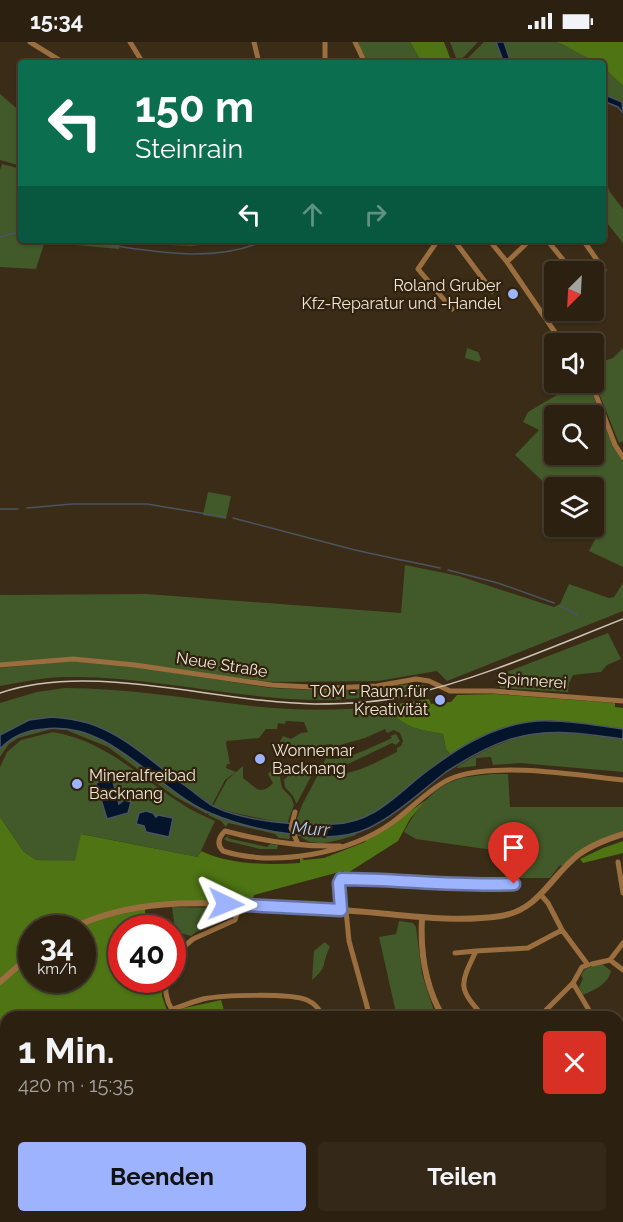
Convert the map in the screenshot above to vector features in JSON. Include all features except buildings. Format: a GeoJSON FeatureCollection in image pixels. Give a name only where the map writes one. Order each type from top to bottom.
{"type":"FeatureCollection","features":[{"type":"Feature","properties":{"kind":"street"},"geometry":{"type":"LineString","coordinates":[[30,42],[59,60]]}},
{"type":"Feature","properties":{"kind":"street"},"geometry":{"type":"LineString","coordinates":[[130,42],[141,60]]}},
{"type":"Feature","properties":{"kind":"street"},"geometry":{"type":"LineString","coordinates":[[254,42],[258,60]]}},
{"type":"Feature","properties":{"kind":"street"},"geometry":{"type":"LineString","coordinates":[[325,42],[325,60]]}},
{"type":"Feature","properties":{"kind":"street"},"geometry":{"type":"LineString","coordinates":[[355,42],[364,60]]}},
{"type":"Feature","properties":{"kind":"street"},"geometry":{"type":"LineString","coordinates":[[436,243],[419,268],[419,272],[452,309]]}},
{"type":"Feature","properties":{"kind":"street"},"geometry":{"type":"LineString","coordinates":[[456,243],[492,291]]}},
{"type":"Feature","properties":{"kind":"street"},"geometry":{"type":"LineString","coordinates":[[492,243],[507,261],[556,333]]}},
{"type":"Feature","properties":{"kind":"street"},"geometry":{"type":"LineString","coordinates":[[507,261],[527,243]]}},
{"type":"Feature","properties":{"kind":"street"},"geometry":{"type":"LineString","coordinates":[[549,243],[564,261]]}},
{"type":"Feature","properties":{"kind":"street"},"geometry":{"type":"LineString","coordinates":[[585,243],[598,261]]}},
{"type":"Feature","properties":{"kind":"street"},"geometry":{"type":"LineString","coordinates":[[595,393],[615,445],[623,457]]}},
{"type":"Feature","properties":{"kind":"street","name":"Neue Straße"},"geometry":{"type":"LineString","coordinates":[[0,665],[73,659],[135,665],[272,686],[330,688],[377,686],[416,679],[429,681],[439,687]]}},
{"type":"Feature","properties":{"kind":"street","name":"Spinnerei"},"geometry":{"type":"LineString","coordinates":[[439,687],[450,691],[493,691],[623,701]]}},
{"type":"Feature","properties":{"kind":"street"},"geometry":{"type":"LineString","coordinates":[[340,846],[250,837],[225,831],[219,842],[223,851],[261,857],[328,853],[392,824],[455,777],[494,771],[549,772],[623,780]]}},
{"type":"Feature","properties":{"kind":"street"},"geometry":{"type":"LineString","coordinates":[[295,812],[291,825],[296,842]]}},
{"type":"Feature","properties":{"kind":"street"},"geometry":{"type":"LineString","coordinates":[[96,919],[144,905],[190,903],[344,910],[442,919],[502,916],[523,908],[541,895],[578,855],[605,840],[623,834]]}},
{"type":"Feature","properties":{"kind":"street"},"geometry":{"type":"LineString","coordinates":[[618,862],[623,894]]}},
{"type":"Feature","properties":{"kind":"street"},"geometry":{"type":"LineString","coordinates":[[368,1011],[349,941],[339,883],[341,879],[372,879],[422,884],[514,884]]}},
{"type":"Feature","properties":{"kind":"street"},"geometry":{"type":"LineString","coordinates":[[541,895],[562,930],[588,965],[582,967],[576,980],[545,1011]]}},
{"type":"Feature","properties":{"kind":"street"},"geometry":{"type":"LineString","coordinates":[[186,946],[193,939],[235,920],[240,904]]}},
{"type":"Feature","properties":{"kind":"street"},"geometry":{"type":"LineString","coordinates":[[422,918],[421,948],[424,967],[440,1011]]}},
{"type":"Feature","properties":{"kind":"street"},"geometry":{"type":"LineString","coordinates":[[454,953],[528,948],[562,930]]}},
{"type":"Feature","properties":{"kind":"street"},"geometry":{"type":"LineString","coordinates":[[592,964],[610,960],[623,943]]}},
{"type":"Feature","properties":{"kind":"street"},"geometry":{"type":"LineString","coordinates":[[476,951],[465,974],[465,993],[478,1011]]}},
{"type":"Feature","properties":{"kind":"street"},"geometry":{"type":"LineString","coordinates":[[610,960],[623,970]]}},
{"type":"Feature","properties":{"kind":"street"},"geometry":{"type":"LineString","coordinates":[[0,982],[18,966]]}},
{"type":"Feature","properties":{"kind":"street"},"geometry":{"type":"LineString","coordinates":[[576,980],[589,1011]]}},
{"type":"Feature","properties":{"kind":"street"},"geometry":{"type":"LineString","coordinates":[[166,993],[171,1010],[203,999],[221,996],[291,997],[306,1000],[313,1004],[318,1011]]}},
{"type":"Feature","properties":{"kind":"green space"},"geometry":{"type":"Polygon","coordinates":[[[356,42],[410,42],[420,60],[365,60],[356,42]]]}},
{"type":"Feature","properties":{"kind":"green space"},"geometry":{"type":"Polygon","coordinates":[[[410,42],[444,42],[451,60],[420,60],[410,42]]]}},
{"type":"Feature","properties":{"kind":"green space"},"geometry":{"type":"Polygon","coordinates":[[[450,42],[478,42],[461,60],[457,60],[450,42]]]}},
{"type":"Feature","properties":{"kind":"green space"},"geometry":{"type":"Polygon","coordinates":[[[484,42],[496,42],[503,60],[466,60],[484,42]]]}},
{"type":"Feature","properties":{"kind":"green space"},"geometry":{"type":"Polygon","coordinates":[[[504,42],[556,42],[594,60],[510,60],[504,42]]]}},
{"type":"Feature","properties":{"kind":"green space"},"geometry":{"type":"Polygon","coordinates":[[[556,42],[623,42],[623,86],[606,70],[606,60],[594,60],[556,42]]]}},
{"type":"Feature","properties":{"kind":"green space"},"geometry":{"type":"Polygon","coordinates":[[[606,70],[623,86],[623,104],[606,96],[606,70]]]}},
{"type":"Feature","properties":{"kind":"green space"},"geometry":{"type":"Polygon","coordinates":[[[0,94],[18,109],[18,165],[0,160],[0,94]]]}},
{"type":"Feature","properties":{"kind":"green space"},"geometry":{"type":"Polygon","coordinates":[[[2,164],[18,168],[18,243],[44,243],[36,269],[0,267],[0,170],[2,164]]]}},
{"type":"Feature","properties":{"kind":"green space"},"geometry":{"type":"Polygon","coordinates":[[[606,183],[623,209],[623,243],[606,222],[606,183]]]}},
{"type":"Feature","properties":{"kind":"green space"},"geometry":{"type":"Polygon","coordinates":[[[54,243],[120,243],[119,249],[54,243]]]}},
{"type":"Feature","properties":{"kind":"green space"},"geometry":{"type":"Polygon","coordinates":[[[168,243],[213,243],[192,246],[168,245],[168,243]]]}},
{"type":"Feature","properties":{"kind":"green space"},"geometry":{"type":"Polygon","coordinates":[[[467,348],[478,352],[481,359],[479,362],[465,358],[467,348]]]}},
{"type":"Feature","properties":{"kind":"green space"},"geometry":{"type":"Polygon","coordinates":[[[623,348],[623,441],[619,443],[599,393],[604,393],[604,361],[613,358],[623,348]]]}},
{"type":"Feature","properties":{"kind":"green space"},"geometry":{"type":"Polygon","coordinates":[[[560,393],[592,393],[597,405],[544,405],[544,465],[604,465],[604,424],[613,447],[623,461],[623,567],[589,551],[596,537],[604,537],[604,477],[544,477],[544,483],[515,455],[539,430],[523,422],[528,412],[560,393]]]}},
{"type":"Feature","properties":{"kind":"green space"},"geometry":{"type":"Polygon","coordinates":[[[208,492],[231,496],[226,519],[203,515],[208,492]]]}},
{"type":"Feature","properties":{"kind":"green space"},"geometry":{"type":"Polygon","coordinates":[[[405,565],[459,576],[554,607],[560,604],[569,584],[609,598],[614,597],[623,583],[623,611],[447,681],[437,671],[378,681],[273,682],[73,657],[0,663],[0,595],[147,594],[401,613],[405,565]]]}},
{"type":"Feature","properties":{"kind":"green space"},"geometry":{"type":"Polygon","coordinates":[[[608,633],[621,659],[607,665],[601,672],[573,675],[568,692],[500,688],[496,676],[608,633]]]}},
{"type":"Feature","properties":{"kind":"green space"},"geometry":{"type":"Polygon","coordinates":[[[72,661],[137,667],[271,688],[331,691],[417,683],[429,687],[390,694],[324,700],[260,696],[100,678],[51,678],[0,686],[0,668],[72,661]]]}},
{"type":"Feature","properties":{"kind":"green space"},"geometry":{"type":"Polygon","coordinates":[[[65,688],[132,692],[279,708],[351,709],[386,706],[399,719],[411,726],[443,734],[446,749],[451,755],[429,770],[388,805],[365,819],[339,825],[295,824],[320,771],[325,771],[323,775],[343,774],[379,761],[397,752],[397,748],[403,741],[400,733],[394,730],[387,733],[385,729],[365,738],[333,747],[332,744],[313,747],[313,752],[302,753],[303,750],[286,747],[279,743],[283,736],[291,739],[308,732],[304,722],[286,721],[285,724],[278,723],[277,729],[266,729],[259,738],[227,741],[230,764],[227,764],[226,768],[236,772],[225,780],[212,805],[133,747],[89,724],[52,717],[29,720],[0,735],[0,703],[37,692],[65,688]]]}},
{"type":"Feature","properties":{"kind":"green space"},"geometry":{"type":"Polygon","coordinates":[[[495,694],[615,703],[615,707],[623,708],[623,729],[548,720],[489,733],[451,755],[446,749],[443,734],[411,726],[399,719],[386,706],[429,699],[431,704],[451,702],[457,695],[495,694]]]}},
{"type":"Feature","properties":{"kind":"green space"},"geometry":{"type":"Polygon","coordinates":[[[58,727],[79,731],[118,749],[208,812],[207,814],[174,796],[108,747],[66,730],[52,729],[18,738],[9,744],[0,757],[0,749],[19,735],[34,730],[58,727]]]}},
{"type":"Feature","properties":{"kind":"green space"},"geometry":{"type":"Polygon","coordinates":[[[548,731],[623,739],[623,772],[520,763],[493,765],[491,757],[476,758],[476,766],[457,768],[501,743],[548,731]]]}},
{"type":"Feature","properties":{"kind":"green space","name":"Mineralfreibad Backnang"},"geometry":{"type":"Polygon","coordinates":[[[53,732],[106,751],[186,807],[215,821],[198,857],[82,834],[76,862],[36,860],[23,851],[0,817],[0,767],[7,752],[21,740],[53,732]]]}},
{"type":"Feature","properties":{"kind":"green space"},"geometry":{"type":"Polygon","coordinates":[[[396,734],[400,741],[396,745],[392,743],[348,764],[327,765],[327,768],[323,765],[326,758],[350,756],[392,738],[390,736],[396,734]]]}},
{"type":"Feature","properties":{"kind":"green space"},"geometry":{"type":"Polygon","coordinates":[[[243,766],[243,778],[260,790],[264,790],[273,783],[268,774],[278,768],[282,788],[291,797],[294,805],[287,824],[213,806],[227,780],[243,766]]]}},
{"type":"Feature","properties":{"kind":"green space"},"geometry":{"type":"Polygon","coordinates":[[[315,769],[296,803],[285,787],[284,780],[288,776],[315,769]]]}},
{"type":"Feature","properties":{"kind":"green space"},"geometry":{"type":"Polygon","coordinates":[[[508,774],[510,807],[623,807],[623,831],[583,849],[562,866],[560,865],[550,878],[506,878],[505,855],[500,851],[416,839],[404,832],[418,810],[437,790],[458,779],[508,774]]]}},
{"type":"Feature","properties":{"kind":"green space"},"geometry":{"type":"Polygon","coordinates":[[[426,800],[410,819],[398,841],[346,874],[343,871],[254,895],[253,899],[145,904],[146,915],[108,915],[108,993],[162,993],[167,1011],[0,1011],[0,817],[23,851],[36,860],[75,861],[81,834],[198,857],[201,851],[224,859],[275,864],[300,863],[300,858],[304,860],[324,858],[365,842],[426,800]]]}},
{"type":"Feature","properties":{"kind":"green space"},"geometry":{"type":"Polygon","coordinates":[[[209,813],[289,833],[290,837],[289,839],[279,838],[275,834],[228,823],[226,827],[221,821],[208,815],[209,813]]]}},
{"type":"Feature","properties":{"kind":"green space"},"geometry":{"type":"Polygon","coordinates":[[[356,832],[356,835],[319,843],[305,840],[299,835],[341,835],[356,832]]]}},
{"type":"Feature","properties":{"kind":"green space"},"geometry":{"type":"Polygon","coordinates":[[[229,835],[228,838],[231,839],[267,847],[270,844],[278,845],[277,849],[260,849],[224,839],[229,835]]]}},
{"type":"Feature","properties":{"kind":"green space"},"geometry":{"type":"Polygon","coordinates":[[[623,841],[623,853],[583,863],[580,859],[603,848],[623,841]]]}},
{"type":"Feature","properties":{"kind":"green space"},"geometry":{"type":"Polygon","coordinates":[[[172,907],[227,908],[231,912],[230,918],[204,928],[191,936],[186,935],[186,915],[173,915],[172,907]]]}},
{"type":"Feature","properties":{"kind":"green space"},"geometry":{"type":"Polygon","coordinates":[[[399,921],[413,923],[416,927],[422,974],[434,1011],[396,1011],[379,937],[396,934],[399,921]]]}},
{"type":"Feature","properties":{"kind":"green space"},"geometry":{"type":"Polygon","coordinates":[[[325,942],[330,947],[323,968],[312,980],[314,951],[325,942]]]}},
{"type":"Feature","properties":{"kind":"green space"},"geometry":{"type":"Polygon","coordinates":[[[601,963],[611,971],[609,976],[601,986],[583,995],[579,987],[583,979],[581,975],[585,969],[601,963]]]}},
{"type":"Feature","properties":{"kind":"green space"},"geometry":{"type":"Polygon","coordinates":[[[221,1000],[224,1011],[180,1011],[180,1009],[221,1000]]]}},
{"type":"Feature","properties":{"kind":"water"},"geometry":{"type":"Polygon","coordinates":[[[496,42],[504,42],[510,60],[503,60],[496,42]]]}},
{"type":"Feature","properties":{"kind":"water"},"geometry":{"type":"Polygon","coordinates":[[[606,95],[622,102],[623,113],[618,107],[606,102],[606,95]]]}},
{"type":"Feature","properties":{"kind":"water","name":"Murr"},"geometry":{"type":"Polygon","coordinates":[[[52,717],[88,723],[114,734],[213,806],[256,819],[305,824],[334,824],[364,817],[388,803],[460,748],[504,728],[535,721],[569,722],[623,729],[623,739],[553,732],[511,739],[486,749],[446,772],[400,809],[369,828],[343,835],[315,837],[264,830],[210,813],[189,802],[112,745],[91,735],[69,729],[37,730],[14,737],[0,749],[0,735],[29,720],[52,717]]]}},
{"type":"Feature","properties":{"kind":"water"},"geometry":{"type":"Polygon","coordinates":[[[112,778],[119,804],[124,800],[131,802],[128,813],[107,819],[96,783],[112,778]]]}},
{"type":"Feature","properties":{"kind":"water"},"geometry":{"type":"Polygon","coordinates":[[[146,811],[153,813],[156,817],[158,815],[173,818],[169,837],[146,832],[144,826],[136,824],[139,813],[146,811]]]}},
{"type":"Feature","properties":{"kind":"waterway"},"geometry":{"type":"LineString","coordinates":[[0,237],[18,234]]}},
{"type":"Feature","properties":{"kind":"waterway"},"geometry":{"type":"LineString","coordinates":[[90,243],[195,254],[231,251],[259,243]]}},
{"type":"Feature","properties":{"kind":"waterway"},"geometry":{"type":"LineString","coordinates":[[27,508],[72,504],[147,504],[225,517]]}},
{"type":"Feature","properties":{"kind":"waterway"},"geometry":{"type":"LineString","coordinates":[[0,509],[18,509]]}},
{"type":"Feature","properties":{"kind":"waterway"},"geometry":{"type":"LineString","coordinates":[[233,518],[401,560]]}},
{"type":"Feature","properties":{"kind":"waterway"},"geometry":{"type":"LineString","coordinates":[[402,560],[440,568]]}},
{"type":"Feature","properties":{"kind":"waterway"},"geometry":{"type":"LineString","coordinates":[[448,570],[498,583],[554,603]]}},
{"type":"Feature","properties":{"kind":"waterway"},"geometry":{"type":"LineString","coordinates":[[560,606],[578,615]]}},
{"type":"Feature","properties":{"kind":"railway"},"geometry":{"type":"LineString","coordinates":[[0,693],[36,684],[74,681],[156,686],[277,702],[315,704],[372,702],[461,681],[516,662],[623,619]]}},
{"type":"Feature","properties":{"kind":"place","name":"Roland Gruber Kfz-Reparatur und -Handel"},"geometry":{"type":"Point","coordinates":[513,294]}},
{"type":"Feature","properties":{"kind":"place","name":"TOM - Raum für Kreativität"},"geometry":{"type":"Point","coordinates":[440,700]}},
{"type":"Feature","properties":{"kind":"place","name":"Wonnemar Backnang"},"geometry":{"type":"Point","coordinates":[260,759]}},
{"type":"Feature","properties":{"kind":"place","name":"Mineralfreibad Backnang"},"geometry":{"type":"Point","coordinates":[77,784]}},
{"type":"Feature","properties":{"kind":"route"},"geometry":{"type":"LineString","coordinates":[[226,904],[341,910],[339,883],[341,879],[372,879],[422,884],[514,884]]}}]}
